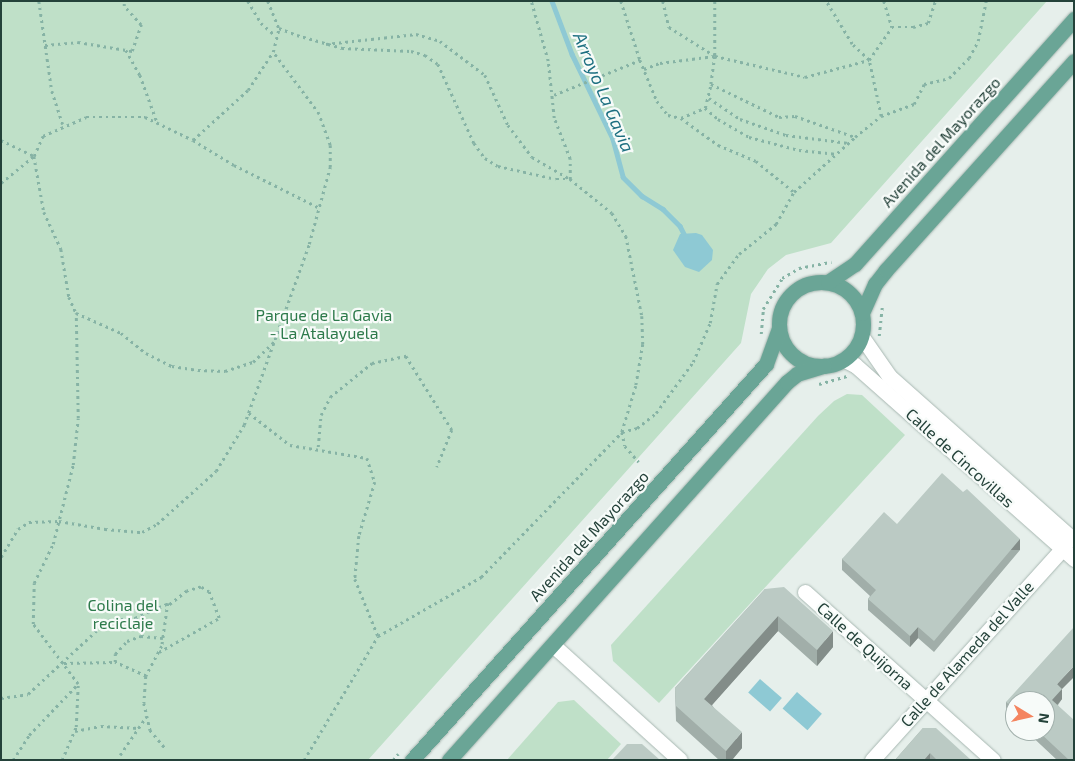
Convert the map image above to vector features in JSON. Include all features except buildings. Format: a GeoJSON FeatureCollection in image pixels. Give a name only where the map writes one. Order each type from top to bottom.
{"type":"FeatureCollection","features":[{"type":"Feature","properties":{"kind":"main road","name":"Avenida del Mayorazgo"},"geometry":{"type":"LineString","coordinates":[[828,282],[855,264],[1074,19]]}},
{"type":"Feature","properties":{"kind":"main road"},"geometry":{"type":"LineString","coordinates":[[449,760],[787,382],[797,374],[845,360],[862,337],[862,313],[875,284],[1074,61]]}},
{"type":"Feature","properties":{"kind":"main road"},"geometry":{"type":"LineString","coordinates":[[824,366],[794,358],[785,348],[779,328],[782,307],[789,295],[800,286],[828,282],[850,292],[862,313]]}},
{"type":"Feature","properties":{"kind":"main road","name":"Avenida del Mayorazgo"},"geometry":{"type":"LineString","coordinates":[[406,756],[766,364],[779,328]]}},
{"type":"Feature","properties":{"kind":"street","name":"Calle de Cincovillas"},"geometry":{"type":"LineString","coordinates":[[862,337],[889,376],[1068,545],[1074,559]]}},
{"type":"Feature","properties":{"kind":"street","name":"Calle de Cincovillas"},"geometry":{"type":"LineString","coordinates":[[845,360],[856,365],[1068,545]]}},
{"type":"Feature","properties":{"kind":"street","name":"Calle de Alameda del Valle"},"geometry":{"type":"LineString","coordinates":[[872,760],[1068,545]]}},
{"type":"Feature","properties":{"kind":"street","name":"Calle de Quijorna"},"geometry":{"type":"LineString","coordinates":[[805,592],[993,760]]}},
{"type":"Feature","properties":{"kind":"street"},"geometry":{"type":"LineString","coordinates":[[553,645],[680,760]]}},
{"type":"Feature","properties":{"kind":"path"},"geometry":{"type":"LineString","coordinates":[[39,1],[52,92],[63,125]]}},
{"type":"Feature","properties":{"kind":"path"},"geometry":{"type":"LineString","coordinates":[[46,45],[78,42],[132,51],[141,25],[124,6],[124,1]]}},
{"type":"Feature","properties":{"kind":"path"},"geometry":{"type":"LineString","coordinates":[[248,1],[261,24],[275,35]]}},
{"type":"Feature","properties":{"kind":"path"},"geometry":{"type":"LineString","coordinates":[[268,1],[279,28],[342,48],[411,51],[425,55],[438,64],[474,143],[485,158],[507,168],[556,179],[570,179]]}},
{"type":"Feature","properties":{"kind":"path"},"geometry":{"type":"LineString","coordinates":[[531,1],[553,95],[554,118],[570,159],[570,179]]}},
{"type":"Feature","properties":{"kind":"path"},"geometry":{"type":"LineString","coordinates":[[622,1],[640,60],[658,101],[668,115],[681,118],[718,145],[756,161],[794,192]]}},
{"type":"Feature","properties":{"kind":"path"},"geometry":{"type":"LineString","coordinates":[[663,1],[669,27],[715,56],[805,77],[869,60],[892,27]]}},
{"type":"Feature","properties":{"kind":"path"},"geometry":{"type":"LineString","coordinates":[[681,118],[705,108],[709,98],[715,56],[715,1]]}},
{"type":"Feature","properties":{"kind":"path"},"geometry":{"type":"LineString","coordinates":[[826,1],[852,44],[869,60],[881,116]]}},
{"type":"Feature","properties":{"kind":"path"},"geometry":{"type":"LineString","coordinates":[[884,1],[892,27]]}},
{"type":"Feature","properties":{"kind":"path"},"geometry":{"type":"LineString","coordinates":[[892,27],[913,27],[928,23],[935,1]]}},
{"type":"Feature","properties":{"kind":"path"},"geometry":{"type":"LineString","coordinates":[[622,432],[637,428],[656,412],[693,362],[710,323],[718,284],[739,254],[776,224],[794,192],[835,154],[881,116],[914,104],[924,84],[949,78],[969,58],[978,42],[986,1]]}},
{"type":"Feature","properties":{"kind":"path"},"geometry":{"type":"LineString","coordinates":[[193,140],[248,90],[273,52],[275,35],[279,28]]}},
{"type":"Feature","properties":{"kind":"path"},"geometry":{"type":"LineString","coordinates":[[304,760],[378,636],[481,577],[622,432],[636,386],[642,344],[642,316],[628,245],[612,214],[570,179],[532,157],[508,125],[485,75],[440,41],[416,34],[326,44]]}},
{"type":"Feature","properties":{"kind":"path"},"geometry":{"type":"LineString","coordinates":[[126,49],[140,75],[157,122]]}},
{"type":"Feature","properties":{"kind":"path"},"geometry":{"type":"LineString","coordinates":[[1,557],[18,529],[29,522],[59,520],[105,529],[142,532],[157,524],[216,471],[229,453],[249,413],[276,340],[309,244],[330,167],[330,145],[319,114],[273,52]]}},
{"type":"Feature","properties":{"kind":"path"},"geometry":{"type":"LineString","coordinates":[[644,69],[660,63],[715,56]]}},
{"type":"Feature","properties":{"kind":"path"},"geometry":{"type":"LineString","coordinates":[[553,95],[640,60]]}},
{"type":"Feature","properties":{"kind":"path"},"geometry":{"type":"LineString","coordinates":[[711,84],[779,117],[795,116],[855,137]]}},
{"type":"Feature","properties":{"kind":"path"},"geometry":{"type":"LineString","coordinates":[[709,98],[740,119],[786,135],[848,143]]}},
{"type":"Feature","properties":{"kind":"path"},"geometry":{"type":"LineString","coordinates":[[705,108],[718,119],[749,137],[799,150],[835,154]]}},
{"type":"Feature","properties":{"kind":"path"},"geometry":{"type":"LineString","coordinates":[[1,183],[34,156],[43,136],[63,125],[96,116],[145,117],[193,140],[234,165],[318,208]]}},
{"type":"Feature","properties":{"kind":"path"},"geometry":{"type":"LineString","coordinates":[[1,140],[34,156]]}},
{"type":"Feature","properties":{"kind":"path"},"geometry":{"type":"LineString","coordinates":[[34,156],[44,212],[61,249],[70,297],[76,313],[78,418],[73,465],[53,544],[34,583],[33,624],[78,684],[75,731],[62,760]]}},
{"type":"Feature","properties":{"kind":"path"},"geometry":{"type":"LineString","coordinates":[[760,343],[763,309],[782,278],[799,268],[839,258]]}},
{"type":"Feature","properties":{"kind":"path"},"geometry":{"type":"LineString","coordinates":[[879,335],[884,299]]}},
{"type":"Feature","properties":{"kind":"path"},"geometry":{"type":"LineString","coordinates":[[76,313],[120,333],[146,353],[172,366],[198,370],[225,371],[253,362],[276,340]]}},
{"type":"Feature","properties":{"kind":"path"},"geometry":{"type":"LineString","coordinates":[[318,448],[322,414],[330,397],[372,363],[406,356],[452,430],[437,467]]}},
{"type":"Feature","properties":{"kind":"path"},"geometry":{"type":"LineString","coordinates":[[249,413],[290,445],[318,448],[367,458],[375,482],[359,536],[355,579],[378,636]]}},
{"type":"Feature","properties":{"kind":"path"},"geometry":{"type":"LineString","coordinates":[[622,432],[625,446],[639,462]]}},
{"type":"Feature","properties":{"kind":"path"},"geometry":{"type":"LineString","coordinates":[[159,652],[198,633],[219,618],[209,592],[201,587],[187,591],[168,606],[159,652],[146,676],[144,703],[146,716],[150,730],[165,748]]}},
{"type":"Feature","properties":{"kind":"path"},"geometry":{"type":"LineString","coordinates":[[1,698],[28,694],[108,620],[134,618],[168,603],[168,606]]}},
{"type":"Feature","properties":{"kind":"path"},"geometry":{"type":"LineString","coordinates":[[115,662],[115,654],[127,641],[141,636],[163,638]]}},
{"type":"Feature","properties":{"kind":"path"},"geometry":{"type":"LineString","coordinates":[[62,663],[115,662],[146,676]]}},
{"type":"Feature","properties":{"kind":"path"},"geometry":{"type":"LineString","coordinates":[[13,760],[29,734],[78,684]]}},
{"type":"Feature","properties":{"kind":"path"},"geometry":{"type":"LineString","coordinates":[[120,755],[146,716]]}},
{"type":"Feature","properties":{"kind":"path"},"geometry":{"type":"LineString","coordinates":[[75,731],[101,726],[139,728]]}},
{"type":"Feature","properties":{"kind":"path"},"geometry":{"type":"LineString","coordinates":[[393,760],[406,756]]}},
{"type":"Feature","properties":{"kind":"green space","name":"Parque de La Gavia - La Atalayuela"},"geometry":{"type":"Polygon","coordinates":[[[1,1],[1047,1],[831,243],[786,255],[768,269],[751,294],[741,343],[368,760],[1,760],[1,1]]]}},
{"type":"Feature","properties":{"kind":"green space"},"geometry":{"type":"Polygon","coordinates":[[[847,394],[862,395],[905,435],[659,703],[613,661],[611,645],[818,416],[834,401],[847,394]]]}},
{"type":"Feature","properties":{"kind":"green space"},"geometry":{"type":"Polygon","coordinates":[[[574,700],[621,744],[607,760],[507,760],[558,702],[574,700]]]}},
{"type":"Feature","properties":{"kind":"water"},"geometry":{"type":"Polygon","coordinates":[[[696,233],[702,235],[713,250],[712,260],[699,272],[685,267],[673,250],[680,234],[696,233]]]}},
{"type":"Feature","properties":{"kind":"water"},"geometry":{"type":"Polygon","coordinates":[[[760,679],[782,698],[770,712],[748,693],[760,679]]]}},
{"type":"Feature","properties":{"kind":"water"},"geometry":{"type":"Polygon","coordinates":[[[797,692],[822,714],[807,730],[783,709],[797,692]]]}},
{"type":"Feature","properties":{"kind":"waterway","name":"Arroyo La Gavia"},"geometry":{"type":"LineString","coordinates":[[552,1],[572,54],[613,139],[623,177],[642,196],[663,209],[680,226],[686,238]]}},
{"type":"Feature","properties":{"kind":"park label","name":"Colina del reciclaje"},"geometry":{"type":"Point","coordinates":[123,614]}}]}
